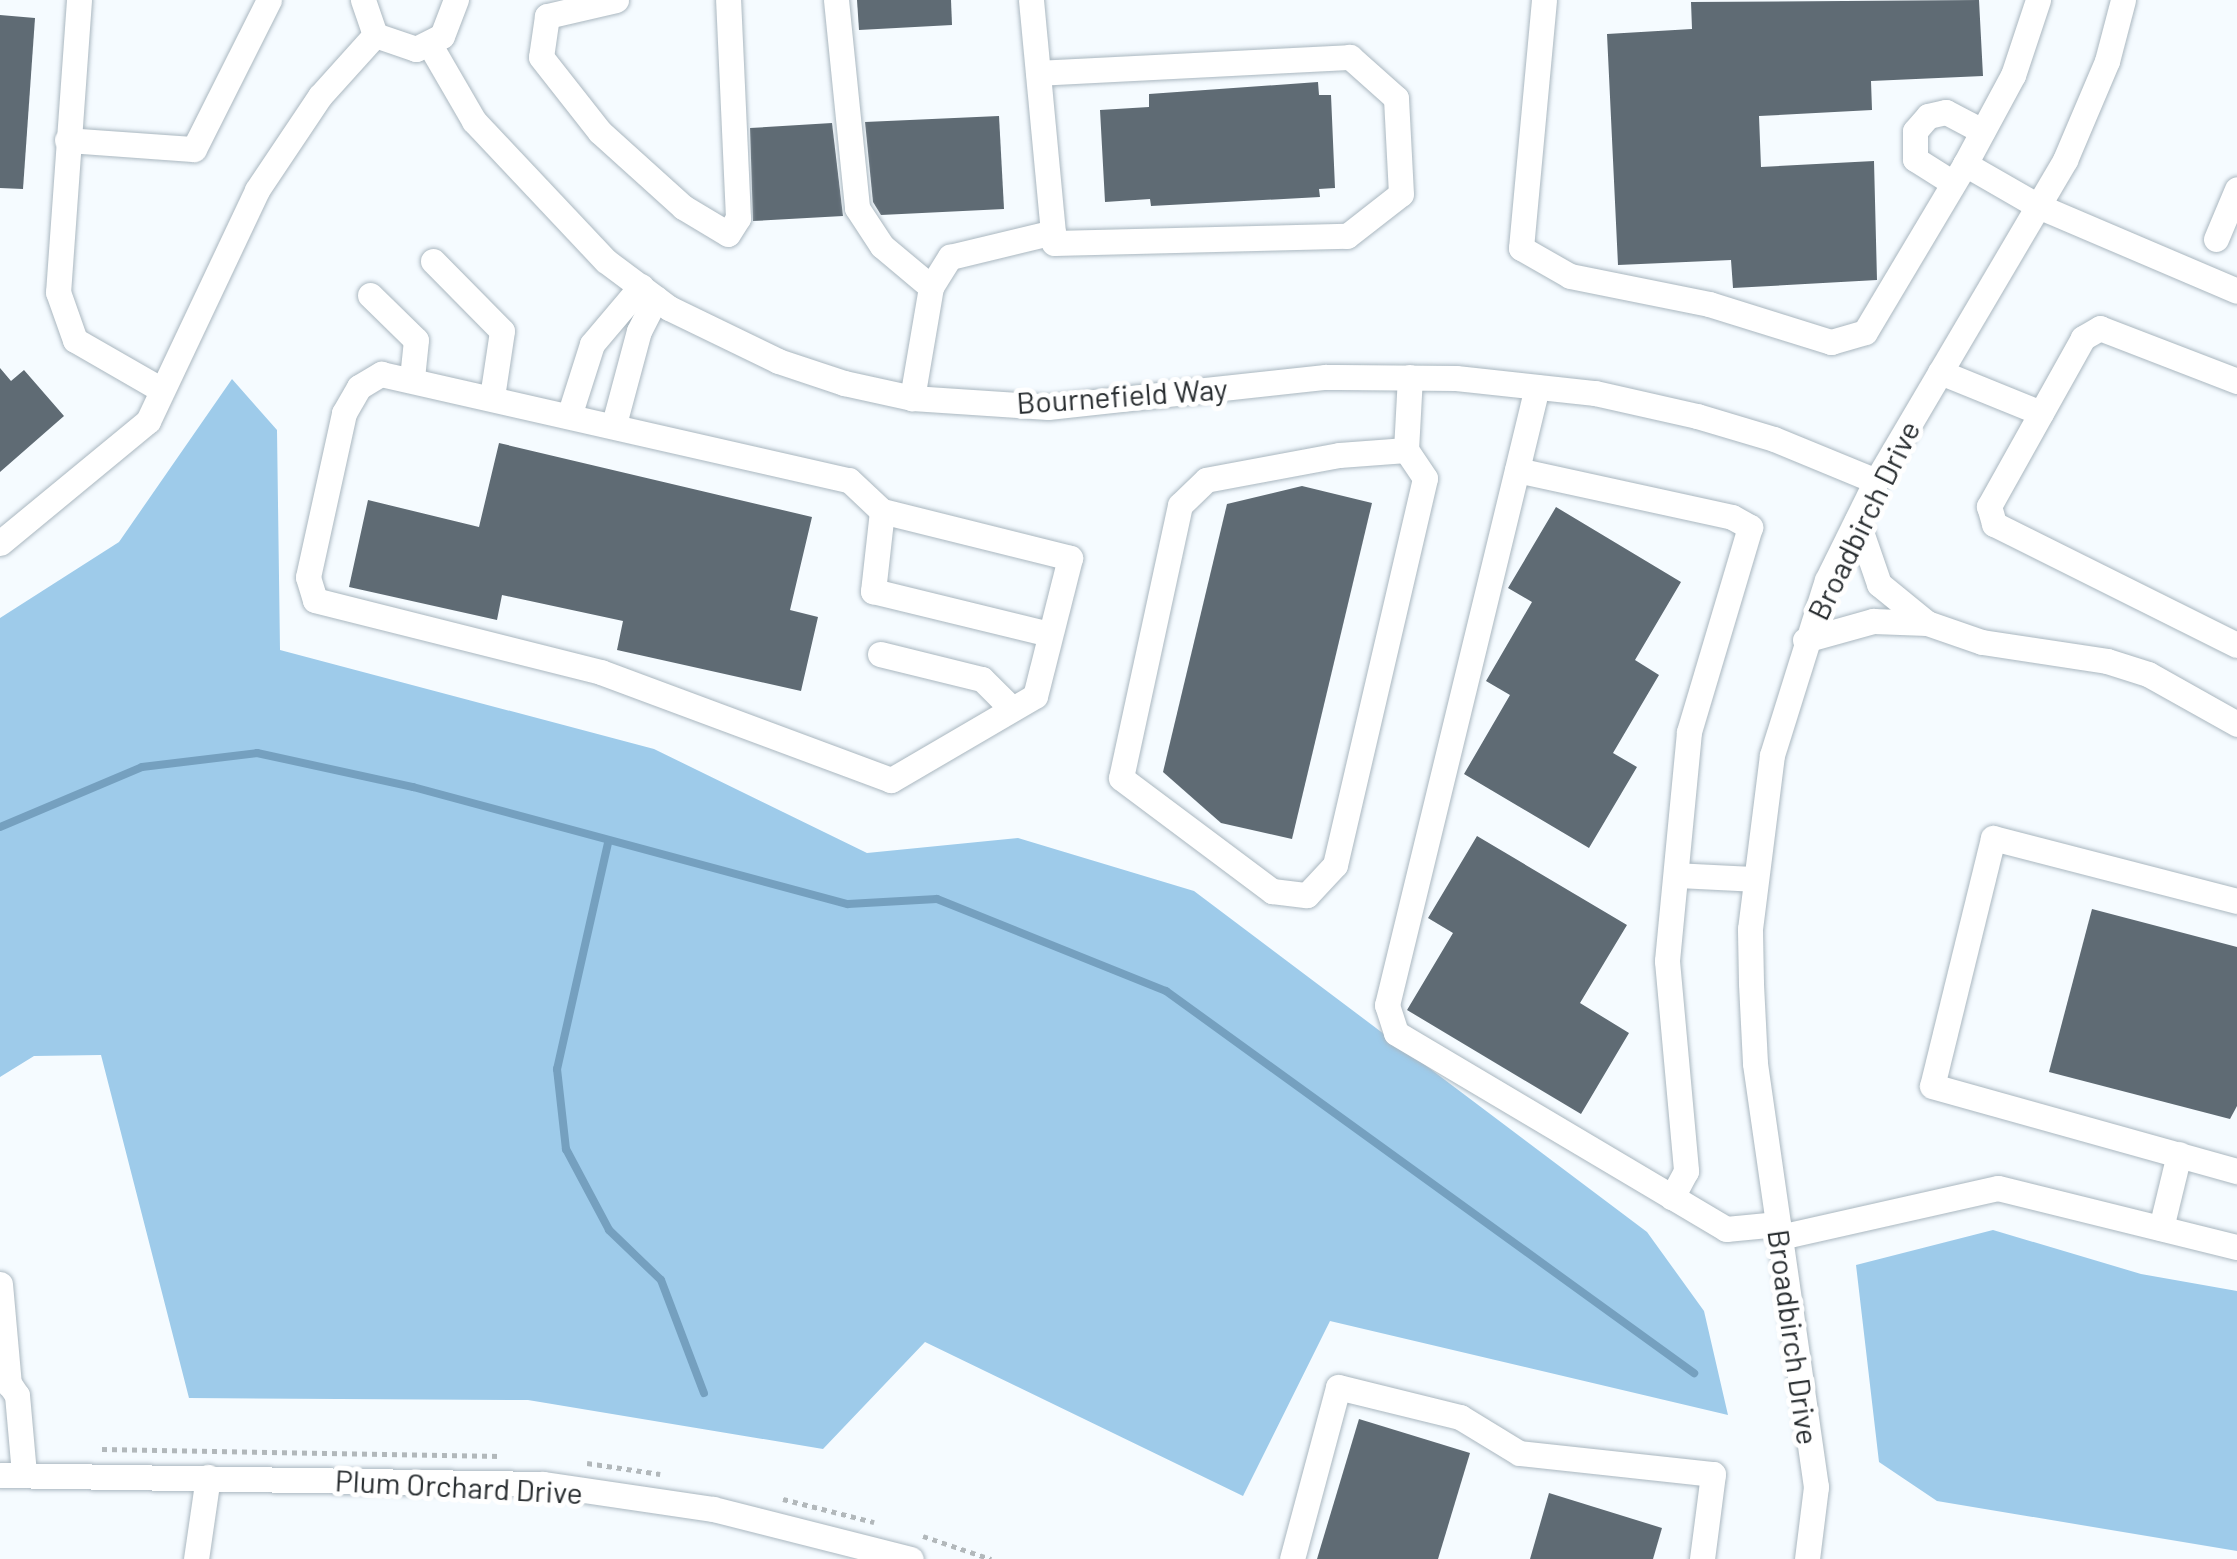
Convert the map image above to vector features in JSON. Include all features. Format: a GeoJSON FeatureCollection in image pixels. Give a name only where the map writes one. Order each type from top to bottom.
{"type":"FeatureCollection","features":[{"type":"Feature","properties":{"kind":"street"},"geometry":{"type":"LineString","coordinates":[[79,0],[58,292],[75,340],[162,390]]}},
{"type":"Feature","properties":{"kind":"street"},"geometry":{"type":"LineString","coordinates":[[66,140],[194,150],[269,0]]}},
{"type":"Feature","properties":{"kind":"street"},"geometry":{"type":"LineString","coordinates":[[363,0],[375,35],[401,49],[430,45],[451,24],[456,0]]}},
{"type":"Feature","properties":{"kind":"street"},"geometry":{"type":"LineString","coordinates":[[616,0],[547,16],[541,58],[600,132],[684,207],[728,234],[738,218],[728,0]]}},
{"type":"Feature","properties":{"kind":"street"},"geometry":{"type":"LineString","coordinates":[[836,0],[857,208],[882,246],[931,287]]}},
{"type":"Feature","properties":{"kind":"street"},"geometry":{"type":"LineString","coordinates":[[1031,0],[1054,243],[1348,236],[1400,194],[1396,98],[1350,57],[1038,73]]}},
{"type":"Feature","properties":{"kind":"street"},"geometry":{"type":"LineString","coordinates":[[1544,0],[1521,248],[1570,276],[1709,304],[1831,342],[1865,332],[2013,75],[2038,0]]}},
{"type":"Feature","properties":{"kind":"street","name":"Broadbirch Drive"},"geometry":{"type":"LineString","coordinates":[[1807,1559],[1816,1487],[1755,1062],[1755,879],[1772,755],[1805,640],[1856,520],[2038,206],[2107,60],[2123,0]]}},
{"type":"Feature","properties":{"kind":"street"},"geometry":{"type":"LineString","coordinates":[[0,543],[148,421],[257,190],[320,96],[375,35]]}},
{"type":"Feature","properties":{"kind":"street","name":"Bournefield Way"},"geometry":{"type":"LineString","coordinates":[[430,45],[474,122],[526,184],[648,292],[778,361],[912,398],[1048,407],[1325,376],[1537,386],[1697,416],[1876,482]]}},
{"type":"Feature","properties":{"kind":"street"},"geometry":{"type":"LineString","coordinates":[[1982,132],[1946,112],[1928,116],[1915,132],[1916,159],[2237,291]]}},
{"type":"Feature","properties":{"kind":"street"},"geometry":{"type":"LineString","coordinates":[[2216,239],[2237,188]]}},
{"type":"Feature","properties":{"kind":"street"},"geometry":{"type":"LineString","coordinates":[[912,398],[931,287],[950,257],[1053,232]]}},
{"type":"Feature","properties":{"kind":"street"},"geometry":{"type":"LineString","coordinates":[[433,261],[502,331],[492,397]]}},
{"type":"Feature","properties":{"kind":"street"},"geometry":{"type":"LineString","coordinates":[[570,413],[592,344],[648,292]]}},
{"type":"Feature","properties":{"kind":"street"},"geometry":{"type":"LineString","coordinates":[[614,424],[648,292]]}},
{"type":"Feature","properties":{"kind":"street"},"geometry":{"type":"LineString","coordinates":[[370,295],[416,340],[412,379]]}},
{"type":"Feature","properties":{"kind":"street"},"geometry":{"type":"LineString","coordinates":[[2237,381],[2100,328],[2083,338],[1989,506],[1994,524],[2237,645]]}},
{"type":"Feature","properties":{"kind":"street"},"geometry":{"type":"LineString","coordinates":[[1940,372],[2041,412]]}},
{"type":"Feature","properties":{"kind":"street"},"geometry":{"type":"LineString","coordinates":[[381,374],[492,397],[849,480],[882,510],[1070,558],[1035,696],[891,780],[601,672],[315,600],[308,577],[344,413],[359,387],[381,374]]}},
{"type":"Feature","properties":{"kind":"street"},"geometry":{"type":"LineString","coordinates":[[1406,450],[1339,454],[1206,480],[1180,505],[1121,778],[1272,891],[1306,895],[1335,865],[1425,478],[1406,450],[1410,378]]}},
{"type":"Feature","properties":{"kind":"street"},"geometry":{"type":"LineString","coordinates":[[1537,386],[1387,1005],[1396,1033],[1726,1230],[1779,1231],[1998,1188],[2237,1247]]}},
{"type":"Feature","properties":{"kind":"street"},"geometry":{"type":"LineString","coordinates":[[1517,470],[1732,517],[1750,527],[1689,732],[1667,960],[1686,1172],[1672,1197]]}},
{"type":"Feature","properties":{"kind":"street"},"geometry":{"type":"LineString","coordinates":[[882,510],[873,591],[1050,634]]}},
{"type":"Feature","properties":{"kind":"street"},"geometry":{"type":"LineString","coordinates":[[1856,520],[1880,584],[1926,623]]}},
{"type":"Feature","properties":{"kind":"street"},"geometry":{"type":"LineString","coordinates":[[1805,640],[1873,620],[1926,623],[1999,646],[2107,661],[2148,674],[2237,724]]}},
{"type":"Feature","properties":{"kind":"street"},"geometry":{"type":"LineString","coordinates":[[880,654],[982,679],[1012,709]]}},
{"type":"Feature","properties":{"kind":"street"},"geometry":{"type":"LineString","coordinates":[[2237,902],[1993,838],[1932,1086],[2237,1171]]}},
{"type":"Feature","properties":{"kind":"street"},"geometry":{"type":"LineString","coordinates":[[1676,874],[1755,879]]}},
{"type":"Feature","properties":{"kind":"street"},"geometry":{"type":"LineString","coordinates":[[2161,1228],[2179,1154]]}},
{"type":"Feature","properties":{"kind":"street"},"geometry":{"type":"LineString","coordinates":[[0,1284],[5,1377],[16,1396],[12,1474]]}},
{"type":"Feature","properties":{"kind":"street"},"geometry":{"type":"LineString","coordinates":[[1292,1559],[1338,1387],[1460,1417],[1520,1453],[1713,1474],[1702,1559]]}},
{"type":"Feature","properties":{"kind":"street","name":"Plum Orchard Drive"},"geometry":{"type":"LineString","coordinates":[[12,1474],[543,1484],[712,1509],[911,1559]]}},
{"type":"Feature","properties":{"kind":"street"},"geometry":{"type":"LineString","coordinates":[[196,1559],[208,1477]]}},
{"type":"Feature","properties":{"kind":"shaded area"},"geometry":{"type":"Polygon","coordinates":[[[232,379],[277,430],[280,650],[654,749],[867,853],[1018,838],[1194,891],[1647,1232],[1704,1311],[1728,1415],[1330,1321],[1243,1496],[925,1342],[823,1449],[528,1400],[189,1398],[101,1055],[34,1056],[0,1077],[0,618],[119,542],[232,379]]]}},
{"type":"Feature","properties":{"kind":"shaded area"},"geometry":{"type":"Polygon","coordinates":[[[1993,1230],[2141,1274],[2237,1291],[2237,1551],[1937,1501],[1879,1462],[1856,1265],[1993,1230]]]}},
{"type":"Feature","properties":{"kind":"building"},"geometry":{"type":"Polygon","coordinates":[[[857,0],[951,0],[952,25],[859,30],[857,0]]]}},
{"type":"Feature","properties":{"kind":"building"},"geometry":{"type":"Polygon","coordinates":[[[1979,0],[1983,76],[1871,81],[1872,110],[1759,116],[1761,167],[1874,161],[1877,280],[1733,288],[1731,260],[1618,265],[1607,34],[1692,29],[1691,2],[1979,0]]]}},
{"type":"Feature","properties":{"kind":"building"},"geometry":{"type":"Polygon","coordinates":[[[0,15],[35,18],[23,189],[0,188],[0,15]]]}},
{"type":"Feature","properties":{"kind":"building"},"geometry":{"type":"Polygon","coordinates":[[[1318,82],[1319,95],[1331,95],[1335,188],[1319,189],[1320,197],[1151,206],[1150,199],[1105,202],[1100,110],[1149,107],[1149,94],[1318,82]]]}},
{"type":"Feature","properties":{"kind":"building"},"geometry":{"type":"Polygon","coordinates":[[[999,116],[1004,209],[881,215],[873,202],[865,122],[999,116]]]}},
{"type":"Feature","properties":{"kind":"building"},"geometry":{"type":"Polygon","coordinates":[[[832,123],[843,216],[753,221],[750,128],[832,123]]]}},
{"type":"Feature","properties":{"kind":"building"},"geometry":{"type":"Polygon","coordinates":[[[0,368],[11,381],[24,370],[64,416],[0,472],[0,368]]]}},
{"type":"Feature","properties":{"kind":"building"},"geometry":{"type":"Polygon","coordinates":[[[499,443],[812,517],[790,610],[818,617],[801,691],[617,650],[623,621],[502,595],[497,620],[349,587],[368,500],[479,527],[499,443]]]}},
{"type":"Feature","properties":{"kind":"building"},"geometry":{"type":"Polygon","coordinates":[[[1302,486],[1372,503],[1292,839],[1221,823],[1163,772],[1227,504],[1302,486]]]}},
{"type":"Feature","properties":{"kind":"building"},"geometry":{"type":"Polygon","coordinates":[[[1556,507],[1681,582],[1635,660],[1659,675],[1613,753],[1637,767],[1589,848],[1464,774],[1510,695],[1486,681],[1532,602],[1508,588],[1556,507]]]}},
{"type":"Feature","properties":{"kind":"building"},"geometry":{"type":"Polygon","coordinates":[[[1477,836],[1627,925],[1580,1003],[1629,1033],[1581,1114],[1407,1010],[1453,933],[1428,918],[1477,836]]]}},
{"type":"Feature","properties":{"kind":"building"},"geometry":{"type":"Polygon","coordinates":[[[2092,909],[2237,947],[2237,1106],[2230,1119],[2049,1072],[2092,909]]]}},
{"type":"Feature","properties":{"kind":"building"},"geometry":{"type":"Polygon","coordinates":[[[1359,1419],[1470,1453],[1438,1559],[1317,1559],[1359,1419]]]}},
{"type":"Feature","properties":{"kind":"building"},"geometry":{"type":"Polygon","coordinates":[[[1549,1493],[1662,1528],[1653,1559],[1530,1559],[1549,1493]]]}},
{"type":"Feature","properties":{"kind":"waterway"},"geometry":{"type":"LineString","coordinates":[[0,827],[142,767],[257,753],[413,787],[848,904],[937,899],[1166,991],[1694,1373]]}},
{"type":"Feature","properties":{"kind":"waterway"},"geometry":{"type":"LineString","coordinates":[[608,843],[557,1069],[566,1149],[609,1230],[661,1280],[704,1393]]}}]}
